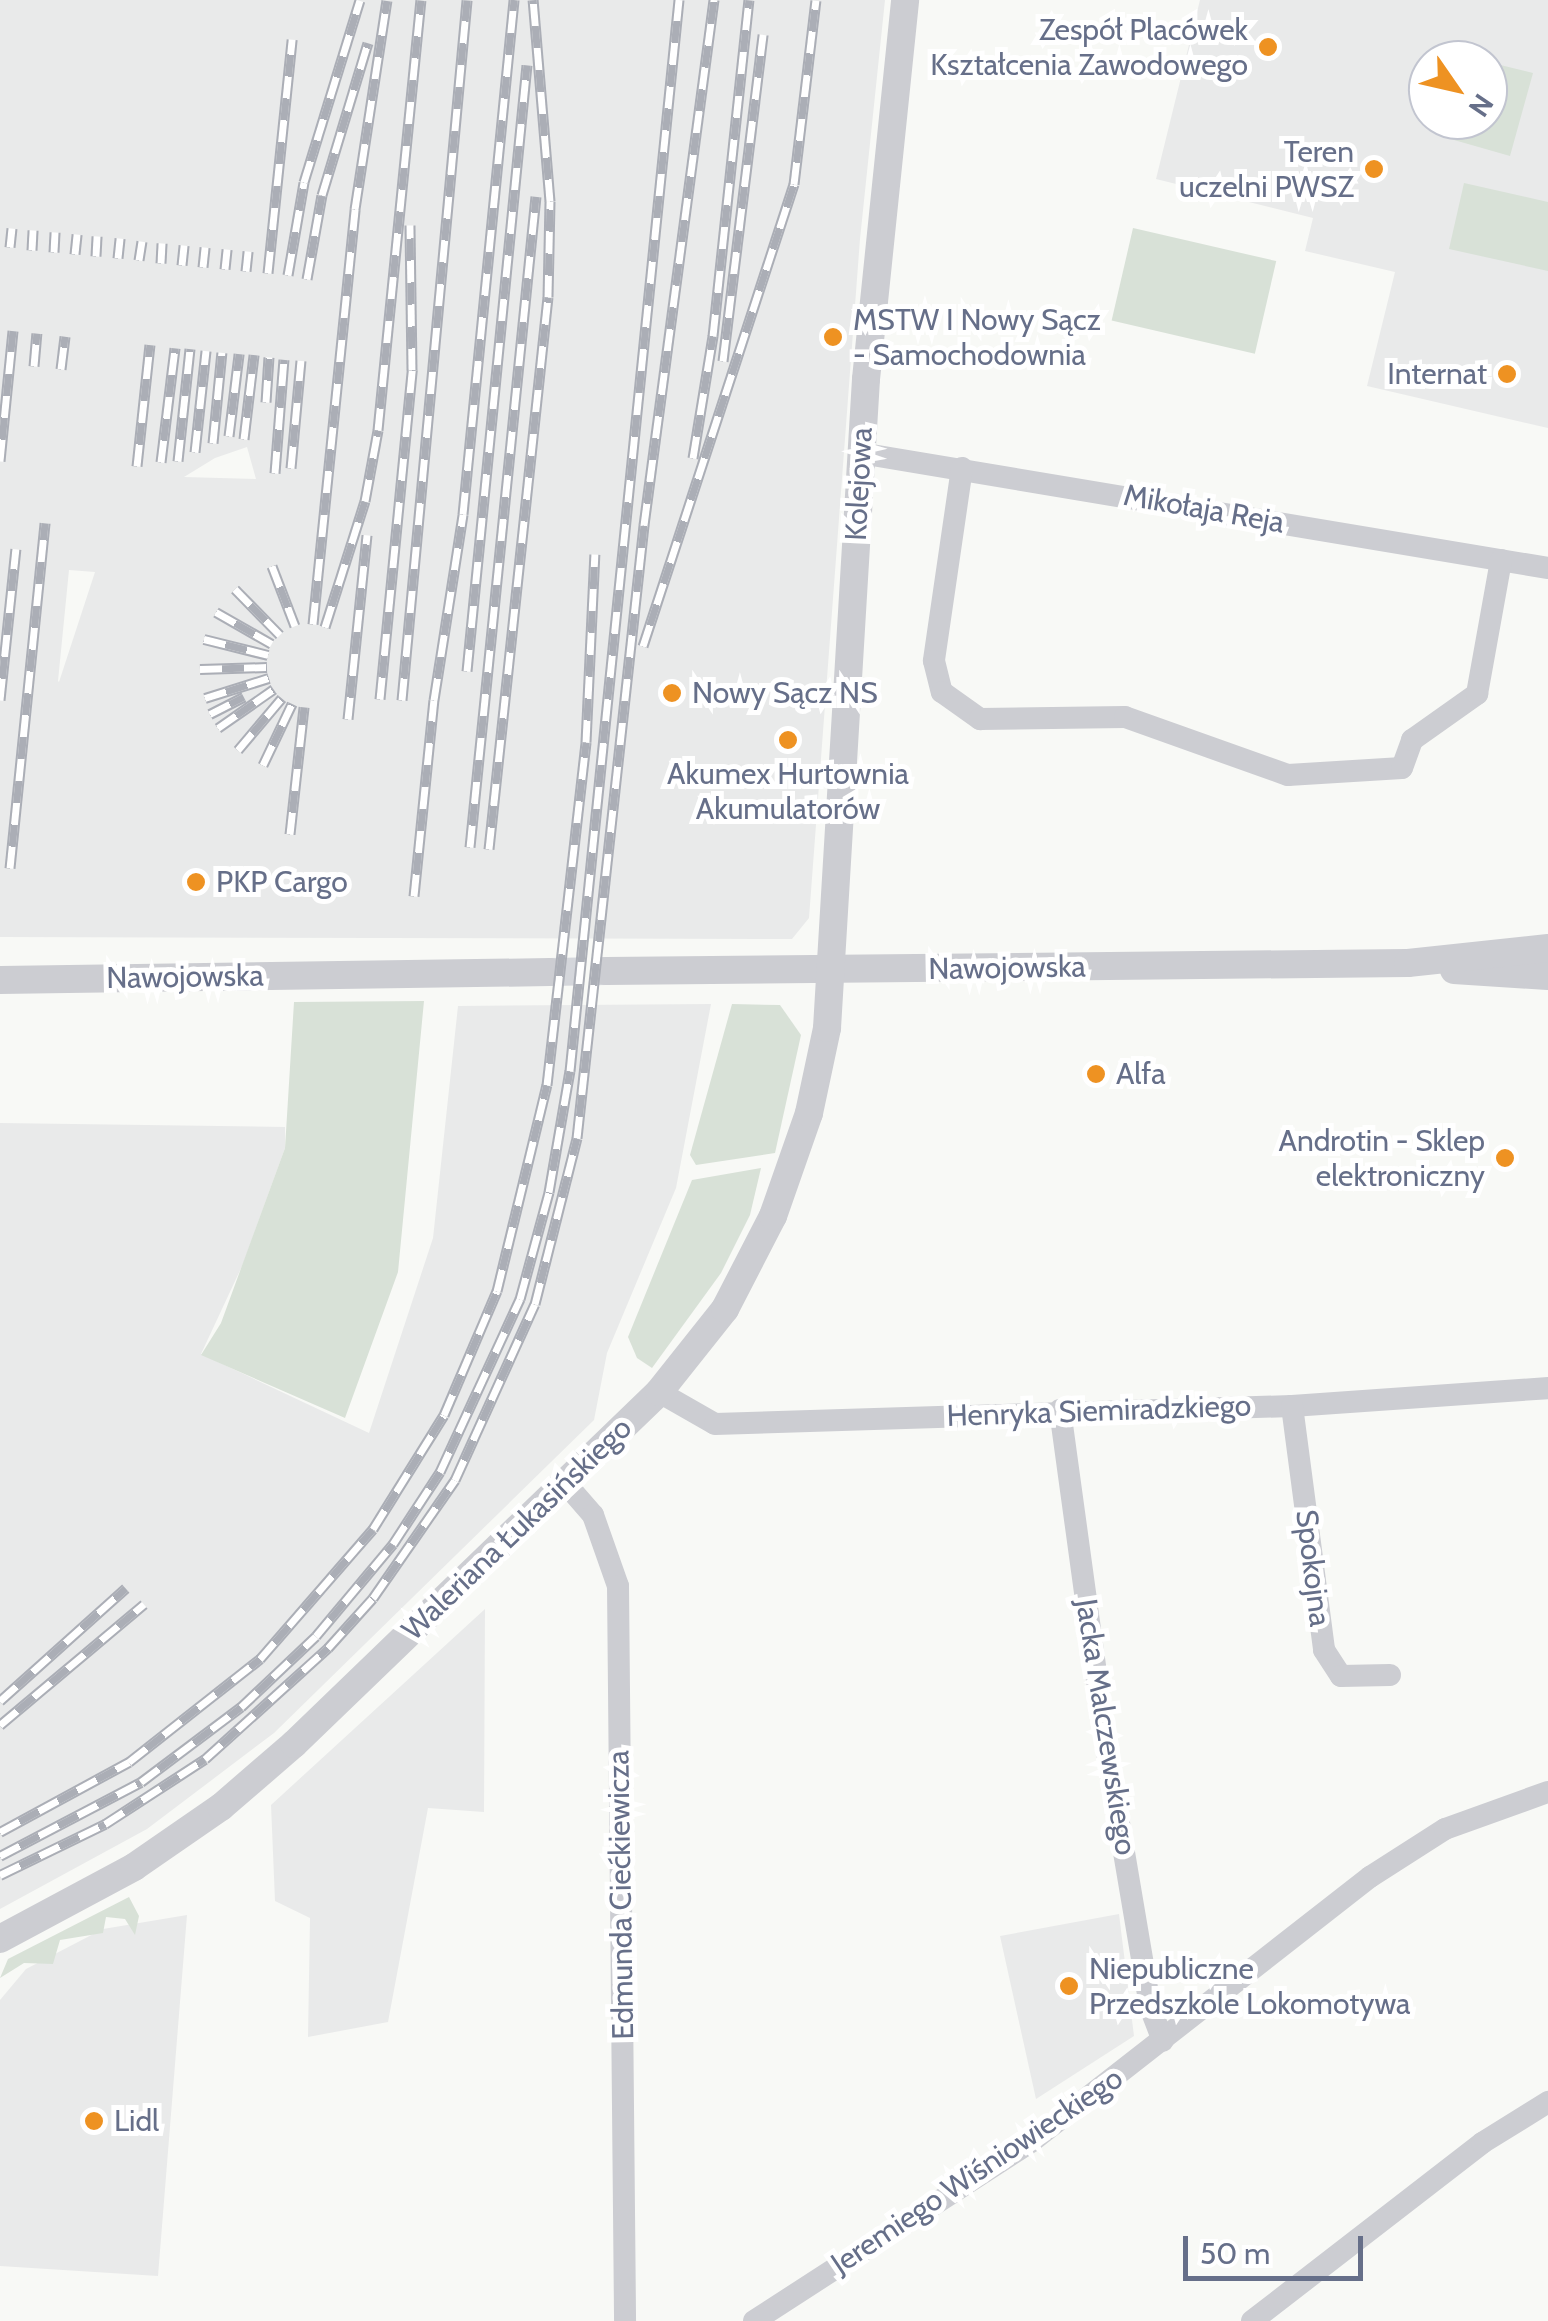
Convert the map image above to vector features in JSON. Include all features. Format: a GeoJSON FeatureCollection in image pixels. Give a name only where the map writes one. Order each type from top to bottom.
{"type":"FeatureCollection","features":[{"type":"Feature","properties":{"kind":"street","name":"Kolejowa"},"geometry":{"type":"LineString","coordinates":[[833,968],[860,453],[905,0]]}},
{"type":"Feature","properties":{"kind":"street","name":"Mikołaja Reja"},"geometry":{"type":"LineString","coordinates":[[860,453],[1548,568]]}},
{"type":"Feature","properties":{"kind":"street"},"geometry":{"type":"LineString","coordinates":[[962,468],[934,661],[942,692],[980,719],[1125,716],[1288,775],[1402,768],[1412,740],[1477,694],[1501,560]]}},
{"type":"Feature","properties":{"kind":"street","name":"Nawojowska"},"geometry":{"type":"LineString","coordinates":[[606,972],[1408,963],[1548,948]]}},
{"type":"Feature","properties":{"kind":"street","name":"Nawojowska"},"geometry":{"type":"LineString","coordinates":[[1408,963],[1548,976]]}},
{"type":"Feature","properties":{"kind":"street","name":"Waleriana Łukasińskiego"},"geometry":{"type":"LineString","coordinates":[[0,1940],[134,1867],[221,1807],[659,1392],[724,1309],[773,1216],[809,1113],[833,968]]}},
{"type":"Feature","properties":{"kind":"street","name":"Nawojowska"},"geometry":{"type":"LineString","coordinates":[[0,980],[550,972]]}},
{"type":"Feature","properties":{"kind":"street","name":"Henryka Siemiradzkiego"},"geometry":{"type":"LineString","coordinates":[[659,1392],[715,1424],[1060,1410],[1292,1406],[1548,1388]]}},
{"type":"Feature","properties":{"kind":"street","name":"Spokojna"},"geometry":{"type":"LineString","coordinates":[[1292,1406],[1324,1650],[1341,1676],[1390,1676]]}},
{"type":"Feature","properties":{"kind":"street","name":"Jacka Malczewskiego"},"geometry":{"type":"LineString","coordinates":[[1060,1410],[1105,1740],[1150,2007],[1163,2041]]}},
{"type":"Feature","properties":{"kind":"street","name":"Edmunda Ciećkiewicza"},"geometry":{"type":"LineString","coordinates":[[566,1484],[593,1515],[618,1586],[626,2321]]}},
{"type":"Feature","properties":{"kind":"street","name":"Jeremiego Wiśniowieckiego"},"geometry":{"type":"LineString","coordinates":[[754,2321],[1032,2141],[1370,1877],[1445,1829],[1548,1792]]}},
{"type":"Feature","properties":{"kind":"street"},"geometry":{"type":"LineString","coordinates":[[1252,2321],[1482,2143],[1548,2102]]}},
{"type":"Feature","properties":{"kind":"shaded area"},"geometry":{"type":"Polygon","coordinates":[[[0,0],[885,0],[860,239],[809,918],[792,939],[0,937],[0,0]],[[247,447],[215,458],[184,477],[256,479],[247,447]],[[69,570],[58,681],[59,682],[95,572],[69,570]]]}},
{"type":"Feature","properties":{"kind":"shaded area"},"geometry":{"type":"Polygon","coordinates":[[[1200,0],[1548,0],[1548,428],[1367,386],[1395,272],[1305,251],[1313,218],[1156,179],[1200,0]]]}},
{"type":"Feature","properties":{"kind":"shaded area"},"geometry":{"type":"Polygon","coordinates":[[[1508,67],[1533,73],[1510,156],[1454,140],[1508,140],[1508,67]]]}},
{"type":"Feature","properties":{"kind":"shaded area"},"geometry":{"type":"Polygon","coordinates":[[[1464,183],[1548,202],[1548,271],[1449,249],[1464,183]]]}},
{"type":"Feature","properties":{"kind":"shaded area"},"geometry":{"type":"Polygon","coordinates":[[[1133,228],[1276,261],[1255,354],[1112,321],[1133,228]]]}},
{"type":"Feature","properties":{"kind":"shaded area"},"geometry":{"type":"Polygon","coordinates":[[[424,1001],[398,1272],[345,1418],[201,1355],[221,1323],[285,1148],[294,1002],[424,1001]]]}},
{"type":"Feature","properties":{"kind":"shaded area"},"geometry":{"type":"Polygon","coordinates":[[[711,1004],[676,1188],[607,1353],[594,1420],[274,1733],[147,1829],[0,1909],[0,1123],[285,1127],[285,1148],[243,1264],[201,1354],[369,1433],[433,1238],[458,1006],[711,1004]]]}},
{"type":"Feature","properties":{"kind":"shaded area"},"geometry":{"type":"Polygon","coordinates":[[[732,1004],[780,1005],[801,1035],[775,1153],[696,1165],[690,1155],[732,1004]]]}},
{"type":"Feature","properties":{"kind":"shaded area"},"geometry":{"type":"Polygon","coordinates":[[[761,1168],[750,1215],[721,1273],[652,1368],[637,1358],[628,1337],[692,1180],[761,1168]]]}},
{"type":"Feature","properties":{"kind":"shaded area"},"geometry":{"type":"Polygon","coordinates":[[[485,1609],[484,1812],[428,1808],[388,2022],[308,2037],[310,1918],[275,1901],[271,1805],[485,1609]]]}},
{"type":"Feature","properties":{"kind":"shaded area"},"geometry":{"type":"Polygon","coordinates":[[[129,1897],[139,1916],[135,1935],[125,1919],[106,1917],[103,1933],[60,1940],[53,1964],[24,1963],[0,1978],[8,1959],[129,1897]]]}},
{"type":"Feature","properties":{"kind":"shaded area","name":"Niepubliczne Przedszkole Lokomotywa"},"geometry":{"type":"Polygon","coordinates":[[[1119,1914],[1134,2036],[1036,2099],[1000,1936],[1119,1914]]]}},
{"type":"Feature","properties":{"kind":"shaded area"},"geometry":{"type":"Polygon","coordinates":[[[187,1915],[158,2276],[0,2266],[0,2000],[26,1969],[103,1929],[187,1915]]]}},
{"type":"Feature","properties":{"kind":"tunnel"},"geometry":{"type":"LineString","coordinates":[[550,972],[606,971]]}},
{"type":"Feature","properties":{"kind":"railway"},"geometry":{"type":"LineString","coordinates":[[288,275],[304,182],[360,0]]}},
{"type":"Feature","properties":{"kind":"railway"},"geometry":{"type":"LineString","coordinates":[[313,624],[355,209],[387,0]]}},
{"type":"Feature","properties":{"kind":"railway"},"geometry":{"type":"LineString","coordinates":[[325,627],[365,501],[378,430],[421,0]]}},
{"type":"Feature","properties":{"kind":"railway"},"geometry":{"type":"LineString","coordinates":[[402,700],[467,0]]}},
{"type":"Feature","properties":{"kind":"railway"},"geometry":{"type":"LineString","coordinates":[[414,896],[434,700],[463,514],[514,0]]}},
{"type":"Feature","properties":{"kind":"railway"},"geometry":{"type":"LineString","coordinates":[[489,849],[548,297],[550,201],[533,0]]}},
{"type":"Feature","properties":{"kind":"railway"},"geometry":{"type":"LineString","coordinates":[[0,1856],[141,1782],[241,1707],[316,1636],[393,1544],[440,1472],[520,1299],[549,1192],[570,1071],[679,0]]}},
{"type":"Feature","properties":{"kind":"railway"},"geometry":{"type":"LineString","coordinates":[[0,1875],[105,1824],[205,1759],[328,1648],[373,1598],[455,1480],[535,1304],[577,1138],[644,525],[714,0]]}},
{"type":"Feature","properties":{"kind":"railway"},"geometry":{"type":"LineString","coordinates":[[693,458],[713,336],[749,0]]}},
{"type":"Feature","properties":{"kind":"railway"},"geometry":{"type":"LineString","coordinates":[[643,646],[794,184],[816,0]]}},
{"type":"Feature","properties":{"kind":"railway"},"geometry":{"type":"LineString","coordinates":[[723,361],[763,34]]}},
{"type":"Feature","properties":{"kind":"railway"},"geometry":{"type":"LineString","coordinates":[[268,273],[292,39]]}},
{"type":"Feature","properties":{"kind":"railway"},"geometry":{"type":"LineString","coordinates":[[307,279],[322,195],[368,43]]}},
{"type":"Feature","properties":{"kind":"railway"},"geometry":{"type":"LineString","coordinates":[[467,671],[527,65]]}},
{"type":"Feature","properties":{"kind":"railway"},"geometry":{"type":"LineString","coordinates":[[470,847],[536,196]]}},
{"type":"Feature","properties":{"kind":"railway"},"geometry":{"type":"LineString","coordinates":[[380,699],[412,370],[410,225]]}},
{"type":"Feature","properties":{"kind":"railway"},"geometry":{"type":"LineString","coordinates":[[10,247],[12,228]]}},
{"type":"Feature","properties":{"kind":"railway"},"geometry":{"type":"LineString","coordinates":[[32,250],[33,230]]}},
{"type":"Feature","properties":{"kind":"railway"},"geometry":{"type":"LineString","coordinates":[[54,252],[55,232]]}},
{"type":"Feature","properties":{"kind":"railway"},"geometry":{"type":"LineString","coordinates":[[75,254],[77,234]]}},
{"type":"Feature","properties":{"kind":"railway"},"geometry":{"type":"LineString","coordinates":[[96,256],[97,236]]}},
{"type":"Feature","properties":{"kind":"railway"},"geometry":{"type":"LineString","coordinates":[[118,258],[120,238]]}},
{"type":"Feature","properties":{"kind":"railway"},"geometry":{"type":"LineString","coordinates":[[139,260],[142,241]]}},
{"type":"Feature","properties":{"kind":"railway"},"geometry":{"type":"LineString","coordinates":[[161,263],[162,243]]}},
{"type":"Feature","properties":{"kind":"railway"},"geometry":{"type":"LineString","coordinates":[[182,265],[184,245]]}},
{"type":"Feature","properties":{"kind":"railway"},"geometry":{"type":"LineString","coordinates":[[203,267],[205,247]]}},
{"type":"Feature","properties":{"kind":"railway"},"geometry":{"type":"LineString","coordinates":[[225,269],[227,249]]}},
{"type":"Feature","properties":{"kind":"railway"},"geometry":{"type":"LineString","coordinates":[[246,271],[248,251]]}},
{"type":"Feature","properties":{"kind":"railway"},"geometry":{"type":"LineString","coordinates":[[0,461],[13,331]]}},
{"type":"Feature","properties":{"kind":"railway"},"geometry":{"type":"LineString","coordinates":[[34,366],[37,333]]}},
{"type":"Feature","properties":{"kind":"railway"},"geometry":{"type":"LineString","coordinates":[[61,369],[65,336]]}},
{"type":"Feature","properties":{"kind":"railway"},"geometry":{"type":"LineString","coordinates":[[137,466],[150,345]]}},
{"type":"Feature","properties":{"kind":"railway"},"geometry":{"type":"LineString","coordinates":[[161,462],[175,348]]}},
{"type":"Feature","properties":{"kind":"railway"},"geometry":{"type":"LineString","coordinates":[[178,461],[190,349]]}},
{"type":"Feature","properties":{"kind":"railway"},"geometry":{"type":"LineString","coordinates":[[195,452],[206,351]]}},
{"type":"Feature","properties":{"kind":"railway"},"geometry":{"type":"LineString","coordinates":[[213,443],[222,352]]}},
{"type":"Feature","properties":{"kind":"railway"},"geometry":{"type":"LineString","coordinates":[[229,436],[239,354]]}},
{"type":"Feature","properties":{"kind":"railway"},"geometry":{"type":"LineString","coordinates":[[244,439],[254,355]]}},
{"type":"Feature","properties":{"kind":"railway"},"geometry":{"type":"LineString","coordinates":[[266,402],[269,357]]}},
{"type":"Feature","properties":{"kind":"railway"},"geometry":{"type":"LineString","coordinates":[[275,473],[284,359]]}},
{"type":"Feature","properties":{"kind":"railway"},"geometry":{"type":"LineString","coordinates":[[291,468],[301,360]]}},
{"type":"Feature","properties":{"kind":"railway"},"geometry":{"type":"LineString","coordinates":[[10,868],[45,523]]}},
{"type":"Feature","properties":{"kind":"railway"},"geometry":{"type":"LineString","coordinates":[[348,719],[367,535]]}},
{"type":"Feature","properties":{"kind":"railway"},"geometry":{"type":"LineString","coordinates":[[0,700],[16,549]]}},
{"type":"Feature","properties":{"kind":"railway"},"geometry":{"type":"LineString","coordinates":[[0,1832],[129,1762],[260,1659],[373,1529],[444,1415],[497,1291],[547,1085],[586,742],[595,554]]}},
{"type":"Feature","properties":{"kind":"railway"},"geometry":{"type":"LineString","coordinates":[[272,566],[295,626]]}},
{"type":"Feature","properties":{"kind":"railway"},"geometry":{"type":"LineString","coordinates":[[235,589],[280,635]]}},
{"type":"Feature","properties":{"kind":"railway"},"geometry":{"type":"LineString","coordinates":[[216,612],[272,644]]}},
{"type":"Feature","properties":{"kind":"railway"},"geometry":{"type":"LineString","coordinates":[[204,639],[268,655]]}},
{"type":"Feature","properties":{"kind":"railway"},"geometry":{"type":"LineString","coordinates":[[200,669],[267,667]]}},
{"type":"Feature","properties":{"kind":"railway"},"geometry":{"type":"LineString","coordinates":[[205,698],[269,678]]}},
{"type":"Feature","properties":{"kind":"railway"},"geometry":{"type":"LineString","coordinates":[[218,728],[274,689]]}},
{"type":"Feature","properties":{"kind":"railway"},"geometry":{"type":"LineString","coordinates":[[210,714],[244,697]]}},
{"type":"Feature","properties":{"kind":"railway"},"geometry":{"type":"LineString","coordinates":[[238,750],[282,698]]}},
{"type":"Feature","properties":{"kind":"railway"},"geometry":{"type":"LineString","coordinates":[[263,765],[292,704]]}},
{"type":"Feature","properties":{"kind":"railway"},"geometry":{"type":"LineString","coordinates":[[290,834],[304,707]]}},
{"type":"Feature","properties":{"kind":"railway"},"geometry":{"type":"LineString","coordinates":[[0,1701],[126,1588]]}},
{"type":"Feature","properties":{"kind":"railway"},"geometry":{"type":"LineString","coordinates":[[0,1725],[144,1604]]}},
{"type":"Feature","properties":{"kind":"place","name":"Zespół Placówek Kształcenia Zawodowego"},"geometry":{"type":"Point","coordinates":[1268,47]}},
{"type":"Feature","properties":{"kind":"place","name":"Teren uczelni PWSZ"},"geometry":{"type":"Point","coordinates":[1374,169]}},
{"type":"Feature","properties":{"kind":"place","name":"MSTW I Nowy Sącz - Samochodownia"},"geometry":{"type":"Point","coordinates":[833,337]}},
{"type":"Feature","properties":{"kind":"place","name":"Internat"},"geometry":{"type":"Point","coordinates":[1507,374]}},
{"type":"Feature","properties":{"kind":"place","name":"Nowy Sącz NS"},"geometry":{"type":"Point","coordinates":[672,693]}},
{"type":"Feature","properties":{"kind":"place","name":"Akumex Hurtownia Akumulatorów"},"geometry":{"type":"Point","coordinates":[788,740]}},
{"type":"Feature","properties":{"kind":"place","name":"PKP Cargo"},"geometry":{"type":"Point","coordinates":[196,882]}},
{"type":"Feature","properties":{"kind":"place","name":"Alfa"},"geometry":{"type":"Point","coordinates":[1096,1074]}},
{"type":"Feature","properties":{"kind":"place","name":"Androtin - Sklep elektroniczny"},"geometry":{"type":"Point","coordinates":[1505,1158]}},
{"type":"Feature","properties":{"kind":"place","name":"Niepubliczne Przedszkole Lokomotywa"},"geometry":{"type":"Point","coordinates":[1069,1986]}},
{"type":"Feature","properties":{"kind":"place","name":"Lidl"},"geometry":{"type":"Point","coordinates":[94,2121]}}]}
